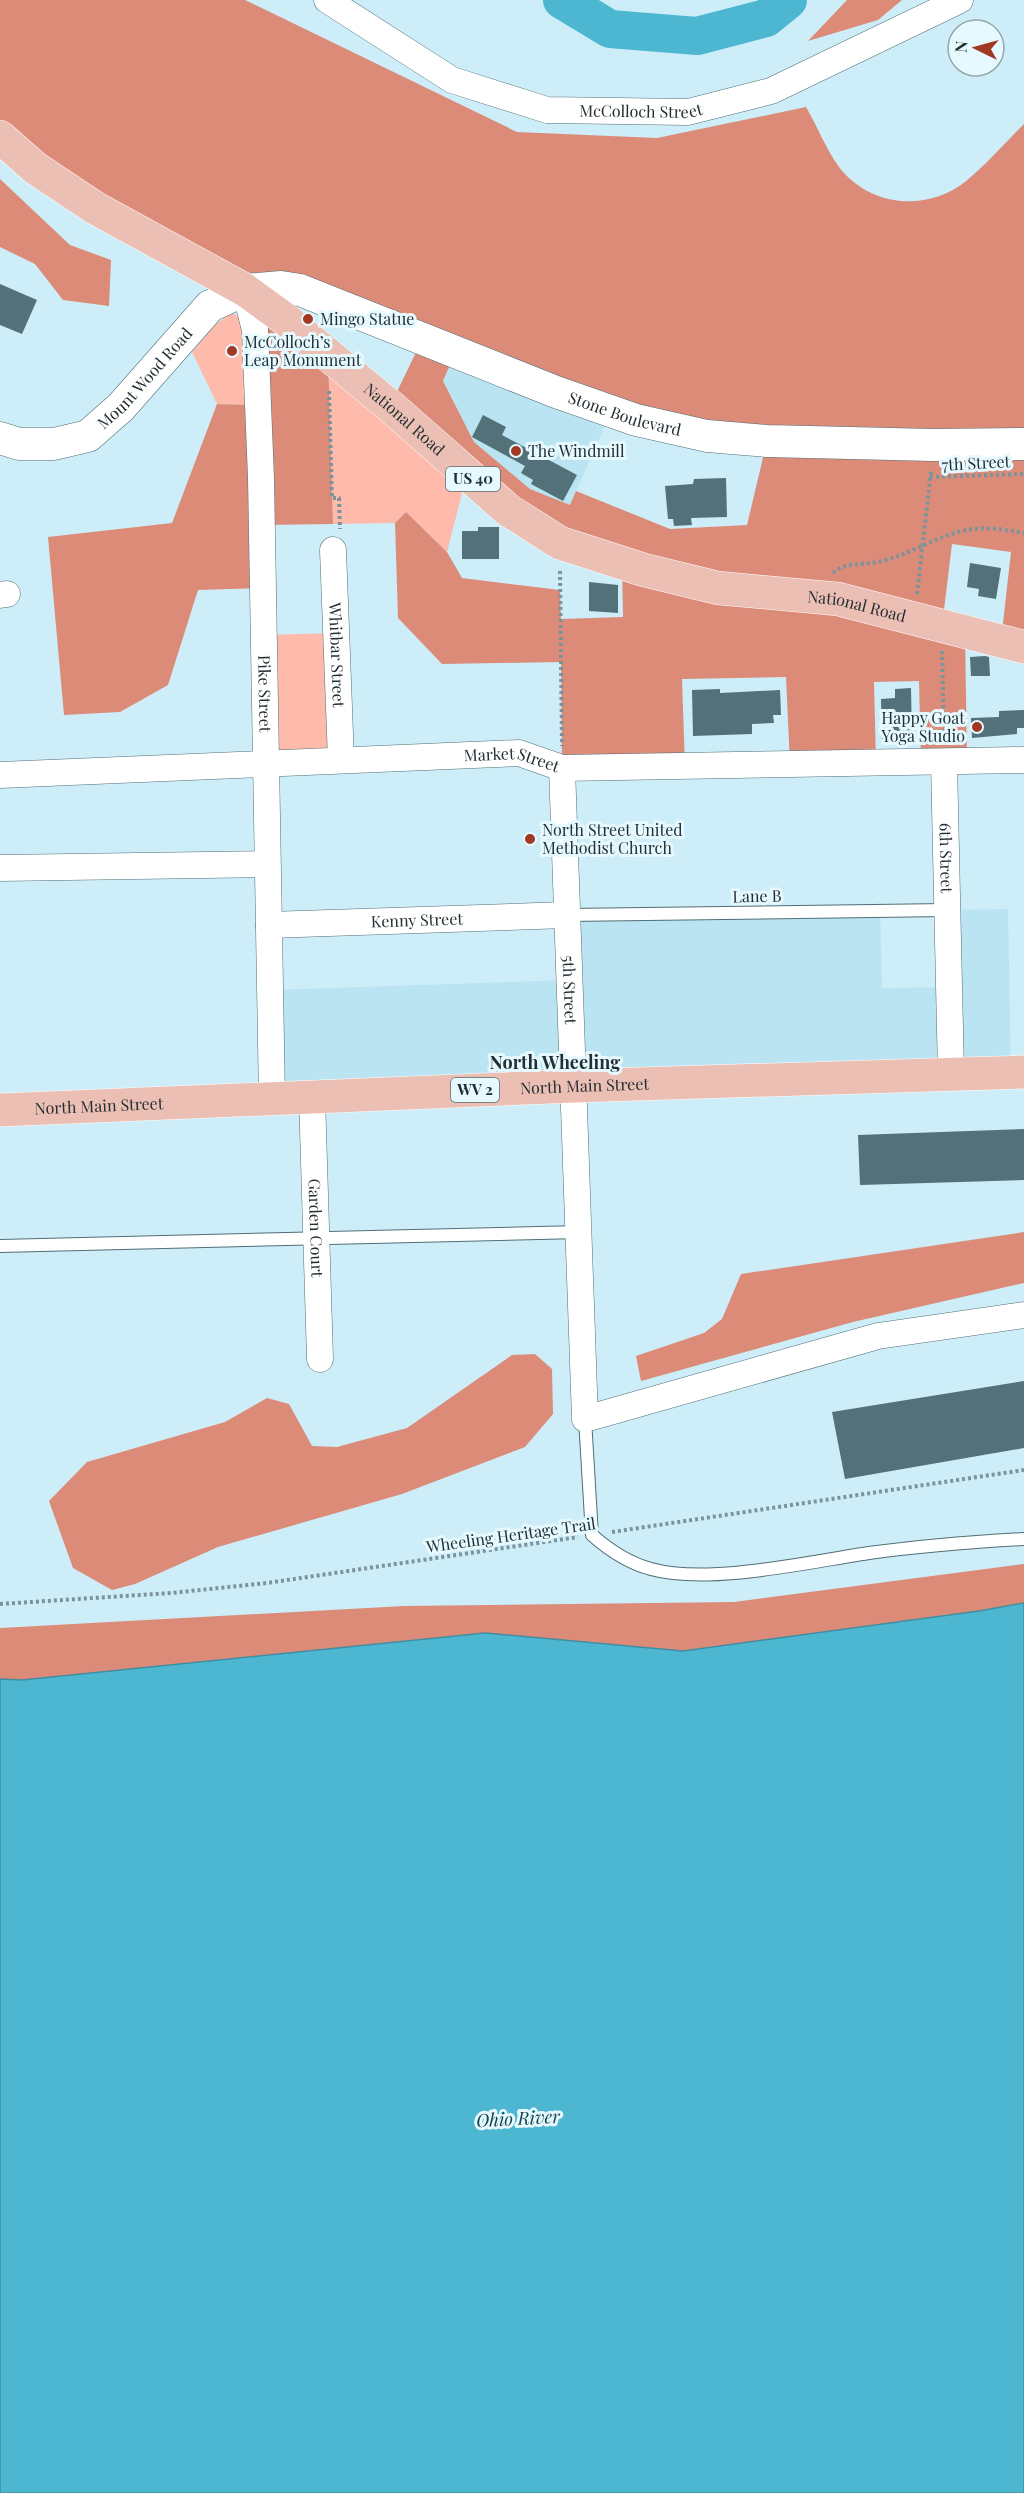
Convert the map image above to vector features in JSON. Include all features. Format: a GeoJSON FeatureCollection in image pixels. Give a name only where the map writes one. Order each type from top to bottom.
{"type":"FeatureCollection","features":[{"type":"Feature","properties":{"kind":"main road","name":"National Road"},"geometry":{"type":"LineString","coordinates":[[0,137],[36,168],[95,208],[245,290],[285,319],[372,391],[508,510],[560,543],[644,570],[718,588],[828,598],[1024,647]]}},
{"type":"Feature","properties":{"kind":"main road","name":"North Main Street"},"geometry":{"type":"LineString","coordinates":[[0,1110],[575,1086],[1024,1072]]}},
{"type":"Feature","properties":{"kind":"street","name":"McColloch Street"},"geometry":{"type":"LineString","coordinates":[[327,0],[452,80],[547,110],[688,112],[771,91],[960,0]]}},
{"type":"Feature","properties":{"kind":"street","name":"Stone Boulevard"},"geometry":{"type":"LineString","coordinates":[[245,290],[281,288],[300,290],[556,392],[636,420],[707,436],[1022,451]]}},
{"type":"Feature","properties":{"kind":"street","name":"Mount Wood Road"},"geometry":{"type":"LineString","coordinates":[[0,438],[19,444],[54,444],[88,436],[121,407],[210,306],[245,290]]}},
{"type":"Feature","properties":{"kind":"street","name":"Pike Street"},"geometry":{"type":"LineString","coordinates":[[245,290],[255,330],[261,467],[272,1099]]}},
{"type":"Feature","properties":{"kind":"street","name":"Whitbar Street"},"geometry":{"type":"LineString","coordinates":[[337,544],[341,760]]}},
{"type":"Feature","properties":{"kind":"street","name":"Market Street"},"geometry":{"type":"LineString","coordinates":[[0,775],[519,753],[562,768],[1024,760]]}},
{"type":"Feature","properties":{"kind":"street","name":"6th Street"},"geometry":{"type":"LineString","coordinates":[[944,762],[951,1074]]}},
{"type":"Feature","properties":{"kind":"street","name":"5th Street"},"geometry":{"type":"LineString","coordinates":[[562,768],[585,1419]]}},
{"type":"Feature","properties":{"kind":"street"},"geometry":{"type":"LineString","coordinates":[[0,868],[267,864]]}},
{"type":"Feature","properties":{"kind":"street","name":"Kenny Street"},"geometry":{"type":"LineString","coordinates":[[269,925],[567,915]]}},
{"type":"Feature","properties":{"kind":"street","name":"Garden Court"},"geometry":{"type":"LineString","coordinates":[[312,1096],[320,1359]]}},
{"type":"Feature","properties":{"kind":"street"},"geometry":{"type":"LineString","coordinates":[[585,1419],[878,1336],[1024,1315]]}},
{"type":"Feature","properties":{"kind":"lane","name":"Lane B"},"geometry":{"type":"LineString","coordinates":[[567,915],[947,910]]}},
{"type":"Feature","properties":{"kind":"lane"},"geometry":{"type":"LineString","coordinates":[[0,1246],[580,1232]]}},
{"type":"Feature","properties":{"kind":"lane"},"geometry":{"type":"LineString","coordinates":[[585,1419],[592,1535],[611,1552],[651,1569],[699,1575],[761,1569],[930,1544],[1024,1539]]}},
{"type":"Feature","properties":{"kind":"path"},"geometry":{"type":"LineString","coordinates":[[329,386],[332,498],[339,498],[337,544]]}},
{"type":"Feature","properties":{"kind":"path","name":"7th Street"},"geometry":{"type":"LineString","coordinates":[[930,477],[1022,451]]}},
{"type":"Feature","properties":{"kind":"path"},"geometry":{"type":"LineString","coordinates":[[917,598],[931,471]]}},
{"type":"Feature","properties":{"kind":"path"},"geometry":{"type":"LineString","coordinates":[[828,598],[830,577],[843,566],[882,561],[922,548],[948,535],[970,529],[1024,532]]}},
{"type":"Feature","properties":{"kind":"path"},"geometry":{"type":"LineString","coordinates":[[560,561],[562,768]]}},
{"type":"Feature","properties":{"kind":"path"},"geometry":{"type":"LineString","coordinates":[[942,643],[944,762]]}},
{"type":"Feature","properties":{"kind":"path","name":"Wheeling Heritage Trail"},"geometry":{"type":"LineString","coordinates":[[0,1604],[171,1593],[267,1583],[1024,1470]]}},
{"type":"Feature","properties":{"kind":"shaded area"},"geometry":{"type":"Polygon","coordinates":[[[0,0],[245,0],[517,132],[657,138],[806,107],[839,167],[866,190],[899,201],[933,198],[950,192],[973,175],[1024,124],[1024,647],[1001,641],[1011,552],[952,544],[942,626],[965,632],[967,761],[921,762],[919,681],[874,682],[876,763],[790,764],[786,677],[682,679],[685,766],[562,768],[561,662],[442,664],[398,618],[395,523],[406,512],[447,552],[462,578],[560,590],[561,619],[623,617],[622,563],[560,543],[390,406],[422,340],[281,287],[328,354],[333,524],[263,525],[264,588],[198,590],[168,685],[120,712],[64,715],[48,537],[172,523],[217,404],[252,405],[245,290],[0,137],[0,0]],[[455,353],[443,381],[474,442],[530,489],[570,505],[576,491],[670,529],[747,525],[767,441],[455,353]]]}},
{"type":"Feature","properties":{"kind":"shaded area"},"geometry":{"type":"Polygon","coordinates":[[[847,0],[902,0],[878,20],[808,41],[847,0]]]}},
{"type":"Feature","properties":{"kind":"shaded area"},"geometry":{"type":"Polygon","coordinates":[[[0,179],[70,245],[111,260],[109,306],[63,300],[35,264],[0,247],[0,179]]]}},
{"type":"Feature","properties":{"kind":"shaded area"},"geometry":{"type":"Polygon","coordinates":[[[231,312],[245,321],[252,405],[217,404],[192,352],[213,327],[231,312]]]}},
{"type":"Feature","properties":{"kind":"shaded area"},"geometry":{"type":"Polygon","coordinates":[[[455,352],[611,412],[570,505],[530,489],[474,442],[443,381],[455,352]]]}},
{"type":"Feature","properties":{"kind":"shaded area"},"geometry":{"type":"Polygon","coordinates":[[[328,354],[467,474],[447,552],[406,512],[395,523],[333,524],[328,354]]]}},
{"type":"Feature","properties":{"kind":"shaded area"},"geometry":{"type":"Polygon","coordinates":[[[336,633],[341,760],[265,764],[265,635],[336,633]]]}},
{"type":"Feature","properties":{"kind":"shaded area"},"geometry":{"type":"Polygon","coordinates":[[[1008,909],[1011,1072],[272,1099],[270,990],[569,980],[566,915],[880,911],[882,988],[949,987],[947,910],[1008,909]]]}},
{"type":"Feature","properties":{"kind":"shaded area"},"geometry":{"type":"Polygon","coordinates":[[[1024,1232],[1024,1283],[853,1322],[641,1381],[636,1356],[704,1333],[722,1319],[741,1274],[1024,1232]]]}},
{"type":"Feature","properties":{"kind":"shaded area"},"geometry":{"type":"Polygon","coordinates":[[[535,1354],[552,1369],[553,1414],[525,1447],[402,1494],[218,1547],[135,1584],[112,1590],[73,1568],[49,1501],[87,1462],[225,1422],[267,1398],[289,1404],[312,1446],[337,1447],[407,1428],[512,1355],[535,1354]]]}},
{"type":"Feature","properties":{"kind":"shaded area"},"geometry":{"type":"Polygon","coordinates":[[[1024,1564],[1024,1603],[683,1651],[485,1633],[22,1680],[0,1679],[0,1628],[404,1606],[734,1602],[1024,1564]]]}},
{"type":"Feature","properties":{"kind":"water","name":"Ohio River"},"geometry":{"type":"Polygon","coordinates":[[[1024,1603],[1024,2493],[0,2493],[0,1679],[22,1680],[485,1633],[683,1651],[1024,1603]]]}},
{"type":"Feature","properties":{"kind":"building"},"geometry":{"type":"Polygon","coordinates":[[[0,284],[37,300],[22,334],[0,325],[0,284]]]}},
{"type":"Feature","properties":{"kind":"building","name":"The Windmill"},"geometry":{"type":"Polygon","coordinates":[[[483,415],[506,427],[502,435],[577,475],[563,501],[531,484],[533,480],[521,473],[525,466],[472,437],[483,415]]]}},
{"type":"Feature","properties":{"kind":"building"},"geometry":{"type":"Polygon","coordinates":[[[726,478],[727,517],[691,518],[692,525],[674,526],[673,519],[668,519],[665,486],[693,484],[694,479],[726,478]]]}},
{"type":"Feature","properties":{"kind":"building"},"geometry":{"type":"Polygon","coordinates":[[[478,527],[499,527],[499,559],[462,559],[462,531],[478,531],[478,527]]]}},
{"type":"Feature","properties":{"kind":"building"},"geometry":{"type":"Polygon","coordinates":[[[970,563],[1001,568],[996,599],[978,596],[979,589],[967,587],[970,563]]]}},
{"type":"Feature","properties":{"kind":"building"},"geometry":{"type":"Polygon","coordinates":[[[589,582],[618,585],[618,613],[589,611],[589,582]]]}},
{"type":"Feature","properties":{"kind":"building"},"geometry":{"type":"Polygon","coordinates":[[[970,657],[989,657],[990,676],[971,676],[970,657]]]}},
{"type":"Feature","properties":{"kind":"building"},"geometry":{"type":"Polygon","coordinates":[[[911,688],[912,738],[882,739],[881,699],[895,698],[895,689],[911,688]]]}},
{"type":"Feature","properties":{"kind":"building"},"geometry":{"type":"Polygon","coordinates":[[[720,689],[720,693],[780,690],[781,715],[773,715],[774,723],[752,724],[752,734],[693,736],[692,690],[720,689]]]}},
{"type":"Feature","properties":{"kind":"building"},"geometry":{"type":"Polygon","coordinates":[[[1024,710],[1024,728],[1017,728],[1017,734],[972,738],[971,718],[999,717],[999,711],[1024,710]]]}},
{"type":"Feature","properties":{"kind":"building"},"geometry":{"type":"Polygon","coordinates":[[[1024,1129],[1024,1180],[860,1185],[858,1135],[1024,1129]]]}},
{"type":"Feature","properties":{"kind":"building"},"geometry":{"type":"Polygon","coordinates":[[[1024,1381],[1024,1448],[845,1479],[832,1412],[1024,1381]]]}},
{"type":"Feature","properties":{"kind":"waterway"},"geometry":{"type":"LineString","coordinates":[[562,0],[610,29],[697,36],[766,18],[788,0]]}},
{"type":"Feature","properties":{"kind":"place","name":"Mingo Statue"},"geometry":{"type":"Point","coordinates":[308,319]}},
{"type":"Feature","properties":{"kind":"place","name":"McColloch’s Leap Monument"},"geometry":{"type":"Point","coordinates":[232,351]}},
{"type":"Feature","properties":{"kind":"place","name":"The Windmill"},"geometry":{"type":"Point","coordinates":[516,451]}},
{"type":"Feature","properties":{"kind":"place","name":"Happy Goat Yoga Studio"},"geometry":{"type":"Point","coordinates":[977,727]}},
{"type":"Feature","properties":{"kind":"place","name":"North Street United Methodist Church"},"geometry":{"type":"Point","coordinates":[530,839]}},
{"type":"Feature","properties":{"kind":"district","name":"North Wheeling"},"geometry":{"type":"Point","coordinates":[555,1063]}}]}
